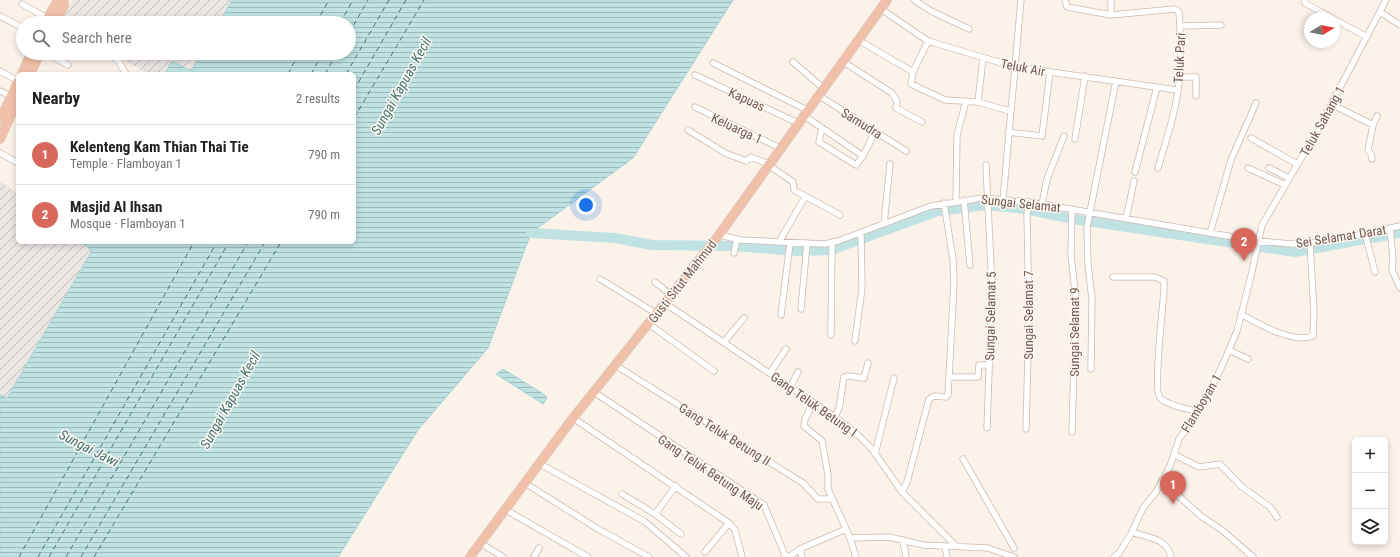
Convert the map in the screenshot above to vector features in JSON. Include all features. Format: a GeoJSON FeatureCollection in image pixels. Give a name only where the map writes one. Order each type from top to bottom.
{"type":"FeatureCollection","features":[{"type":"Feature","properties":{"kind":"highway"},"geometry":{"type":"LineString","coordinates":[[51,16],[57,0]]}},
{"type":"Feature","properties":{"kind":"highway","name":"Gusti Situt Mahmud"},"geometry":{"type":"LineString","coordinates":[[470,557],[573,418],[666,304],[717,237],[820,91],[888,0]]}},
{"type":"Feature","properties":{"kind":"highway"},"geometry":{"type":"LineString","coordinates":[[21,72],[27,60]]}},
{"type":"Feature","properties":{"kind":"highway"},"geometry":{"type":"LineString","coordinates":[[31,72],[37,60]]}},
{"type":"Feature","properties":{"kind":"highway"},"geometry":{"type":"LineString","coordinates":[[0,139],[15,116],[16,99]]}},
{"type":"Feature","properties":{"kind":"highway"},"geometry":{"type":"LineString","coordinates":[[0,120],[16,99]]}},
{"type":"Feature","properties":{"kind":"street"},"geometry":{"type":"LineString","coordinates":[[914,0],[931,11],[969,29]]}},
{"type":"Feature","properties":{"kind":"street"},"geometry":{"type":"LineString","coordinates":[[1003,200],[1021,0]]}},
{"type":"Feature","properties":{"kind":"street"},"geometry":{"type":"LineString","coordinates":[[1111,0],[1111,15]]}},
{"type":"Feature","properties":{"kind":"street"},"geometry":{"type":"LineString","coordinates":[[1304,0],[1304,3],[1321,12]]}},
{"type":"Feature","properties":{"kind":"street","name":"Teluk Sahang 1"},"geometry":{"type":"LineString","coordinates":[[1257,241],[1262,225],[1298,164],[1386,0]]}},
{"type":"Feature","properties":{"kind":"street","name":"Teluk Pari"},"geometry":{"type":"LineString","coordinates":[[1065,3],[1111,15],[1175,9],[1179,12],[1181,26],[1179,77],[1171,122],[1158,168]]}},
{"type":"Feature","properties":{"kind":"street"},"geometry":{"type":"LineString","coordinates":[[22,4],[41,16]]}},
{"type":"Feature","properties":{"kind":"street","name":"Teluk Air"},"geometry":{"type":"LineString","coordinates":[[881,9],[928,41],[1015,67],[1177,90]]}},
{"type":"Feature","properties":{"kind":"street"},"geometry":{"type":"LineString","coordinates":[[1380,12],[1400,25]]}},
{"type":"Feature","properties":{"kind":"street"},"geometry":{"type":"LineString","coordinates":[[0,16],[16,24]]}},
{"type":"Feature","properties":{"kind":"street"},"geometry":{"type":"LineString","coordinates":[[1340,22],[1367,37]]}},
{"type":"Feature","properties":{"kind":"street","name":"Teluk Pari"},"geometry":{"type":"LineString","coordinates":[[1181,26],[1222,25]]}},
{"type":"Feature","properties":{"kind":"street"},"geometry":{"type":"LineString","coordinates":[[858,40],[913,72]]}},
{"type":"Feature","properties":{"kind":"street"},"geometry":{"type":"LineString","coordinates":[[928,41],[913,72],[910,82],[912,85],[945,100],[978,102],[1010,111]]}},
{"type":"Feature","properties":{"kind":"street"},"geometry":{"type":"LineString","coordinates":[[978,102],[983,58]]}},
{"type":"Feature","properties":{"kind":"street"},"geometry":{"type":"LineString","coordinates":[[59,60],[68,65]]}},
{"type":"Feature","properties":{"kind":"street"},"geometry":{"type":"LineString","coordinates":[[117,60],[125,72]]}},
{"type":"Feature","properties":{"kind":"street","name":"Samudra"},"geometry":{"type":"LineString","coordinates":[[793,62],[820,91],[875,132],[906,151]]}},
{"type":"Feature","properties":{"kind":"street"},"geometry":{"type":"LineString","coordinates":[[842,62],[892,93],[897,100],[896,108],[922,122]]}},
{"type":"Feature","properties":{"kind":"street"},"geometry":{"type":"LineString","coordinates":[[713,64],[803,116],[864,156]]}},
{"type":"Feature","properties":{"kind":"street"},"geometry":{"type":"LineString","coordinates":[[0,71],[16,79]]}},
{"type":"Feature","properties":{"kind":"street"},"geometry":{"type":"LineString","coordinates":[[1008,132],[1042,136],[1050,72]]}},
{"type":"Feature","properties":{"kind":"street","name":"Kapuas"},"geometry":{"type":"LineString","coordinates":[[695,75],[803,116]]}},
{"type":"Feature","properties":{"kind":"street"},"geometry":{"type":"LineString","coordinates":[[1075,139],[1084,76]]}},
{"type":"Feature","properties":{"kind":"street"},"geometry":{"type":"LineString","coordinates":[[1179,77],[1196,77],[1196,96]]}},
{"type":"Feature","properties":{"kind":"street"},"geometry":{"type":"LineString","coordinates":[[1092,369],[1092,305],[1087,250],[1087,227],[1116,81]]}},
{"type":"Feature","properties":{"kind":"street"},"geometry":{"type":"LineString","coordinates":[[1135,172],[1157,87]]}},
{"type":"Feature","properties":{"kind":"street"},"geometry":{"type":"LineString","coordinates":[[0,90],[16,99]]}},
{"type":"Feature","properties":{"kind":"street"},"geometry":{"type":"LineString","coordinates":[[956,201],[957,135],[966,102]]}},
{"type":"Feature","properties":{"kind":"street"},"geometry":{"type":"LineString","coordinates":[[1210,234],[1231,160],[1256,103]]}},
{"type":"Feature","properties":{"kind":"street"},"geometry":{"type":"LineString","coordinates":[[1331,104],[1373,125]]}},
{"type":"Feature","properties":{"kind":"street","name":"Keluarga 1"},"geometry":{"type":"LineString","coordinates":[[695,107],[780,148]]}},
{"type":"Feature","properties":{"kind":"street"},"geometry":{"type":"LineString","coordinates":[[1372,159],[1368,150],[1373,125],[1378,116]]}},
{"type":"Feature","properties":{"kind":"street"},"geometry":{"type":"LineString","coordinates":[[822,128],[818,140],[819,143],[856,166],[864,156],[875,132]]}},
{"type":"Feature","properties":{"kind":"street"},"geometry":{"type":"LineString","coordinates":[[688,130],[725,153],[746,161],[751,157],[768,164],[793,182],[793,189],[840,215]]}},
{"type":"Feature","properties":{"kind":"street"},"geometry":{"type":"LineString","coordinates":[[1042,204],[1047,179],[1064,136]]}},
{"type":"Feature","properties":{"kind":"street"},"geometry":{"type":"LineString","coordinates":[[1252,138],[1298,164]]}},
{"type":"Feature","properties":{"kind":"street"},"geometry":{"type":"LineString","coordinates":[[0,153],[16,162]]}},
{"type":"Feature","properties":{"kind":"street"},"geometry":{"type":"LineString","coordinates":[[884,224],[890,164]]}},
{"type":"Feature","properties":{"kind":"street","name":"Sungai Selamat 5"},"geometry":{"type":"LineString","coordinates":[[986,165],[992,286],[987,428]]}},
{"type":"Feature","properties":{"kind":"street"},"geometry":{"type":"LineString","coordinates":[[1248,168],[1285,185]]}},
{"type":"Feature","properties":{"kind":"street"},"geometry":{"type":"LineString","coordinates":[[1268,168],[1289,178]]}},
{"type":"Feature","properties":{"kind":"street"},"geometry":{"type":"LineString","coordinates":[[1126,219],[1134,181]]}},
{"type":"Feature","properties":{"kind":"street"},"geometry":{"type":"LineString","coordinates":[[779,242],[805,197]]}},
{"type":"Feature","properties":{"kind":"street","name":"Sungai Selamat"},"geometry":{"type":"LineString","coordinates":[[717,237],[735,246],[779,242],[789,245],[832,247],[884,224],[926,208],[945,205],[956,201],[964,205],[988,200],[1003,200],[1028,204],[1042,204],[1072,212],[1126,219],[1257,241]]}},
{"type":"Feature","properties":{"kind":"street","name":"Sungai Selamat 7"},"geometry":{"type":"LineString","coordinates":[[1026,429],[1029,315],[1028,204]]}},
{"type":"Feature","properties":{"kind":"street"},"geometry":{"type":"LineString","coordinates":[[902,492],[907,482],[929,399],[934,396],[947,396],[950,377],[954,283],[953,260],[945,205]]}},
{"type":"Feature","properties":{"kind":"street"},"geometry":{"type":"LineString","coordinates":[[964,205],[970,265]]}},
{"type":"Feature","properties":{"kind":"street","name":"Sungai Selamat 9"},"geometry":{"type":"LineString","coordinates":[[1072,212],[1071,255],[1076,301],[1072,432]]}},
{"type":"Feature","properties":{"kind":"street","name":"Sei Selamat Darat"},"geometry":{"type":"LineString","coordinates":[[1257,241],[1310,245],[1390,230],[1400,226]]}},
{"type":"Feature","properties":{"kind":"street"},"geometry":{"type":"LineString","coordinates":[[1390,230],[1392,270],[1400,288]]}},
{"type":"Feature","properties":{"kind":"street"},"geometry":{"type":"LineString","coordinates":[[854,341],[862,288],[861,234]]}},
{"type":"Feature","properties":{"kind":"street"},"geometry":{"type":"LineString","coordinates":[[1365,235],[1375,272]]}},
{"type":"Feature","properties":{"kind":"street","name":"Flamboyan 1"},"geometry":{"type":"LineString","coordinates":[[1114,557],[1119,553],[1132,532],[1143,508],[1156,492],[1175,455],[1179,439],[1198,412],[1229,350],[1241,314],[1251,276],[1257,241]]}},
{"type":"Feature","properties":{"kind":"street"},"geometry":{"type":"LineString","coordinates":[[781,315],[789,245]]}},
{"type":"Feature","properties":{"kind":"street"},"geometry":{"type":"LineString","coordinates":[[801,308],[807,245]]}},
{"type":"Feature","properties":{"kind":"street"},"geometry":{"type":"LineString","coordinates":[[1241,314],[1286,335],[1299,339],[1312,336],[1314,325],[1310,245]]}},
{"type":"Feature","properties":{"kind":"street"},"geometry":{"type":"LineString","coordinates":[[831,335],[832,247]]}},
{"type":"Feature","properties":{"kind":"street"},"geometry":{"type":"LineString","coordinates":[[1113,277],[1155,277],[1164,281],[1157,370],[1158,395],[1167,402],[1198,412]]}},
{"type":"Feature","properties":{"kind":"street"},"geometry":{"type":"LineString","coordinates":[[600,279],[657,314]]}},
{"type":"Feature","properties":{"kind":"street"},"geometry":{"type":"LineString","coordinates":[[656,282],[672,296]]}},
{"type":"Feature","properties":{"kind":"street","name":"Gang Teluk Betung I"},"geometry":{"type":"LineString","coordinates":[[666,304],[835,417],[859,436],[875,454],[902,492],[956,546]]}},
{"type":"Feature","properties":{"kind":"street"},"geometry":{"type":"LineString","coordinates":[[724,342],[744,318]]}},
{"type":"Feature","properties":{"kind":"street"},"geometry":{"type":"LineString","coordinates":[[649,324],[714,371]]}},
{"type":"Feature","properties":{"kind":"street"},"geometry":{"type":"LineString","coordinates":[[770,373],[786,349]]}},
{"type":"Feature","properties":{"kind":"street"},"geometry":{"type":"LineString","coordinates":[[1229,350],[1248,359]]}},
{"type":"Feature","properties":{"kind":"street"},"geometry":{"type":"LineString","coordinates":[[835,417],[839,408],[844,377],[864,378],[868,363]]}},
{"type":"Feature","properties":{"kind":"street","name":"Gang Teluk Betung II"},"geometry":{"type":"LineString","coordinates":[[615,365],[803,483],[818,499],[832,499]]}},
{"type":"Feature","properties":{"kind":"street"},"geometry":{"type":"LineString","coordinates":[[950,377],[978,377],[979,365],[990,365]]}},
{"type":"Feature","properties":{"kind":"street"},"geometry":{"type":"LineString","coordinates":[[790,388],[798,372]]}},
{"type":"Feature","properties":{"kind":"street"},"geometry":{"type":"LineString","coordinates":[[875,454],[894,378]]}},
{"type":"Feature","properties":{"kind":"street","name":"Gang Teluk Betung Maju"},"geometry":{"type":"LineString","coordinates":[[594,392],[764,505],[786,556],[789,557],[800,550]]}},
{"type":"Feature","properties":{"kind":"street"},"geometry":{"type":"LineString","coordinates":[[813,403],[805,419],[804,426],[822,441],[828,475],[828,488],[850,538],[856,557]]}},
{"type":"Feature","properties":{"kind":"street"},"geometry":{"type":"LineString","coordinates":[[573,418],[729,523],[735,530],[742,557]]}},
{"type":"Feature","properties":{"kind":"street"},"geometry":{"type":"LineString","coordinates":[[1175,455],[1199,467],[1220,464],[1242,487],[1270,507],[1277,517]]}},
{"type":"Feature","properties":{"kind":"street"},"geometry":{"type":"LineString","coordinates":[[963,459],[1016,548],[1008,554]]}},
{"type":"Feature","properties":{"kind":"street"},"geometry":{"type":"LineString","coordinates":[[540,464],[644,521],[686,557]]}},
{"type":"Feature","properties":{"kind":"street"},"geometry":{"type":"LineString","coordinates":[[1162,481],[1202,517],[1222,530],[1253,557]]}},
{"type":"Feature","properties":{"kind":"street"},"geometry":{"type":"LineString","coordinates":[[525,483],[598,529],[649,557]]}},
{"type":"Feature","properties":{"kind":"street"},"geometry":{"type":"LineString","coordinates":[[655,514],[676,486]]}},
{"type":"Feature","properties":{"kind":"street"},"geometry":{"type":"LineString","coordinates":[[622,494],[655,514],[681,534]]}},
{"type":"Feature","properties":{"kind":"street"},"geometry":{"type":"LineString","coordinates":[[506,510],[588,557]]}},
{"type":"Feature","properties":{"kind":"street"},"geometry":{"type":"LineString","coordinates":[[705,552],[729,523]]}},
{"type":"Feature","properties":{"kind":"street"},"geometry":{"type":"LineString","coordinates":[[802,557],[800,550],[846,529]]}},
{"type":"Feature","properties":{"kind":"street"},"geometry":{"type":"LineString","coordinates":[[1132,532],[1153,537],[1165,546],[1171,557]]}},
{"type":"Feature","properties":{"kind":"street"},"geometry":{"type":"LineString","coordinates":[[850,538],[889,537],[923,545],[988,548],[1014,557]]}},
{"type":"Feature","properties":{"kind":"street"},"geometry":{"type":"LineString","coordinates":[[903,540],[906,557]]}},
{"type":"Feature","properties":{"kind":"street"},"geometry":{"type":"LineString","coordinates":[[480,543],[503,557]]}},
{"type":"Feature","properties":{"kind":"street"},"geometry":{"type":"LineString","coordinates":[[945,547],[947,557]]}},
{"type":"Feature","properties":{"kind":"street"},"geometry":{"type":"LineString","coordinates":[[534,557],[540,548]]}},
{"type":"Feature","properties":{"kind":"shaded area"},"geometry":{"type":"Polygon","coordinates":[[[72,0],[232,0],[223,16],[65,16],[72,0]]]}},
{"type":"Feature","properties":{"kind":"shaded area"},"geometry":{"type":"Polygon","coordinates":[[[123,60],[197,60],[191,71],[172,61],[166,72],[144,72],[123,60]]]}},
{"type":"Feature","properties":{"kind":"shaded area"},"geometry":{"type":"Polygon","coordinates":[[[0,181],[16,193],[16,244],[85,244],[92,249],[7,398],[0,395],[0,181]]]}},
{"type":"Feature","properties":{"kind":"water"},"geometry":{"type":"Polygon","coordinates":[[[232,0],[733,0],[633,158],[531,233],[488,348],[418,430],[338,557],[0,557],[0,395],[7,398],[92,250],[83,244],[356,244],[356,72],[166,72],[172,61],[191,71],[197,60],[356,60],[356,16],[223,16],[232,0]]]}},
{"type":"Feature","properties":{"kind":"water"},"geometry":{"type":"Polygon","coordinates":[[[503,369],[545,395],[547,398],[543,404],[496,374],[503,369]]]}},
{"type":"Feature","properties":{"kind":"waterway"},"geometry":{"type":"LineString","coordinates":[[531,233],[615,238],[652,245],[733,246],[796,251],[831,250],[938,211],[986,205],[1025,209],[1073,219],[1295,252],[1400,233]]}},
{"type":"Feature","properties":{"kind":"ferry route"},"geometry":{"type":"LineString","coordinates":[[320,16],[329,0]]}},
{"type":"Feature","properties":{"kind":"ferry route"},"geometry":{"type":"LineString","coordinates":[[344,16],[353,0]]}},
{"type":"Feature","properties":{"kind":"ferry route"},"geometry":{"type":"LineString","coordinates":[[356,21],[368,0]]}},
{"type":"Feature","properties":{"kind":"ferry route"},"geometry":{"type":"LineString","coordinates":[[356,57],[389,0]]}},
{"type":"Feature","properties":{"kind":"ferry route"},"geometry":{"type":"LineString","coordinates":[[356,87],[406,0]]}},
{"type":"Feature","properties":{"kind":"ferry route"},"geometry":{"type":"LineString","coordinates":[[356,115],[424,0]]}},
{"type":"Feature","properties":{"kind":"ferry route"},"geometry":{"type":"LineString","coordinates":[[289,72],[295,60]]}},
{"type":"Feature","properties":{"kind":"ferry route"},"geometry":{"type":"LineString","coordinates":[[312,72],[319,60]]}},
{"type":"Feature","properties":{"kind":"ferry route"},"geometry":{"type":"LineString","coordinates":[[326,72],[333,60]]}},
{"type":"Feature","properties":{"kind":"ferry route"},"geometry":{"type":"LineString","coordinates":[[347,72],[354,60]]}},
{"type":"Feature","properties":{"kind":"ferry route"},"geometry":{"type":"LineString","coordinates":[[19,557],[193,244]]}},
{"type":"Feature","properties":{"kind":"ferry route"},"geometry":{"type":"LineString","coordinates":[[38,557],[216,244]]}},
{"type":"Feature","properties":{"kind":"ferry route"},"geometry":{"type":"LineString","coordinates":[[49,557],[228,244]]}},
{"type":"Feature","properties":{"kind":"ferry route"},"geometry":{"type":"LineString","coordinates":[[66,557],[247,244]]}},
{"type":"Feature","properties":{"kind":"ferry route"},"geometry":{"type":"LineString","coordinates":[[81,557],[264,244]]}},
{"type":"Feature","properties":{"kind":"ferry route"},"geometry":{"type":"LineString","coordinates":[[94,557],[280,244]]}},
{"type":"Feature","properties":{"kind":"place","name":"Masjid Al Ihsan"},"geometry":{"type":"Point","coordinates":[1244,261]}},
{"type":"Feature","properties":{"kind":"place","name":"Kelenteng Kam Thian Thai Tie"},"geometry":{"type":"Point","coordinates":[1173,504]}},
{"type":"Feature","properties":{"kind":"water label","name":"Sungai Kapuas Kecil"},"geometry":{"type":"Point","coordinates":[401,86]}},
{"type":"Feature","properties":{"kind":"water label","name":"Sungai Kapuas Kecil"},"geometry":{"type":"Point","coordinates":[230,400]}},
{"type":"Feature","properties":{"kind":"water label","name":"Sungai Jawi"},"geometry":{"type":"Point","coordinates":[89,448]}}]}
